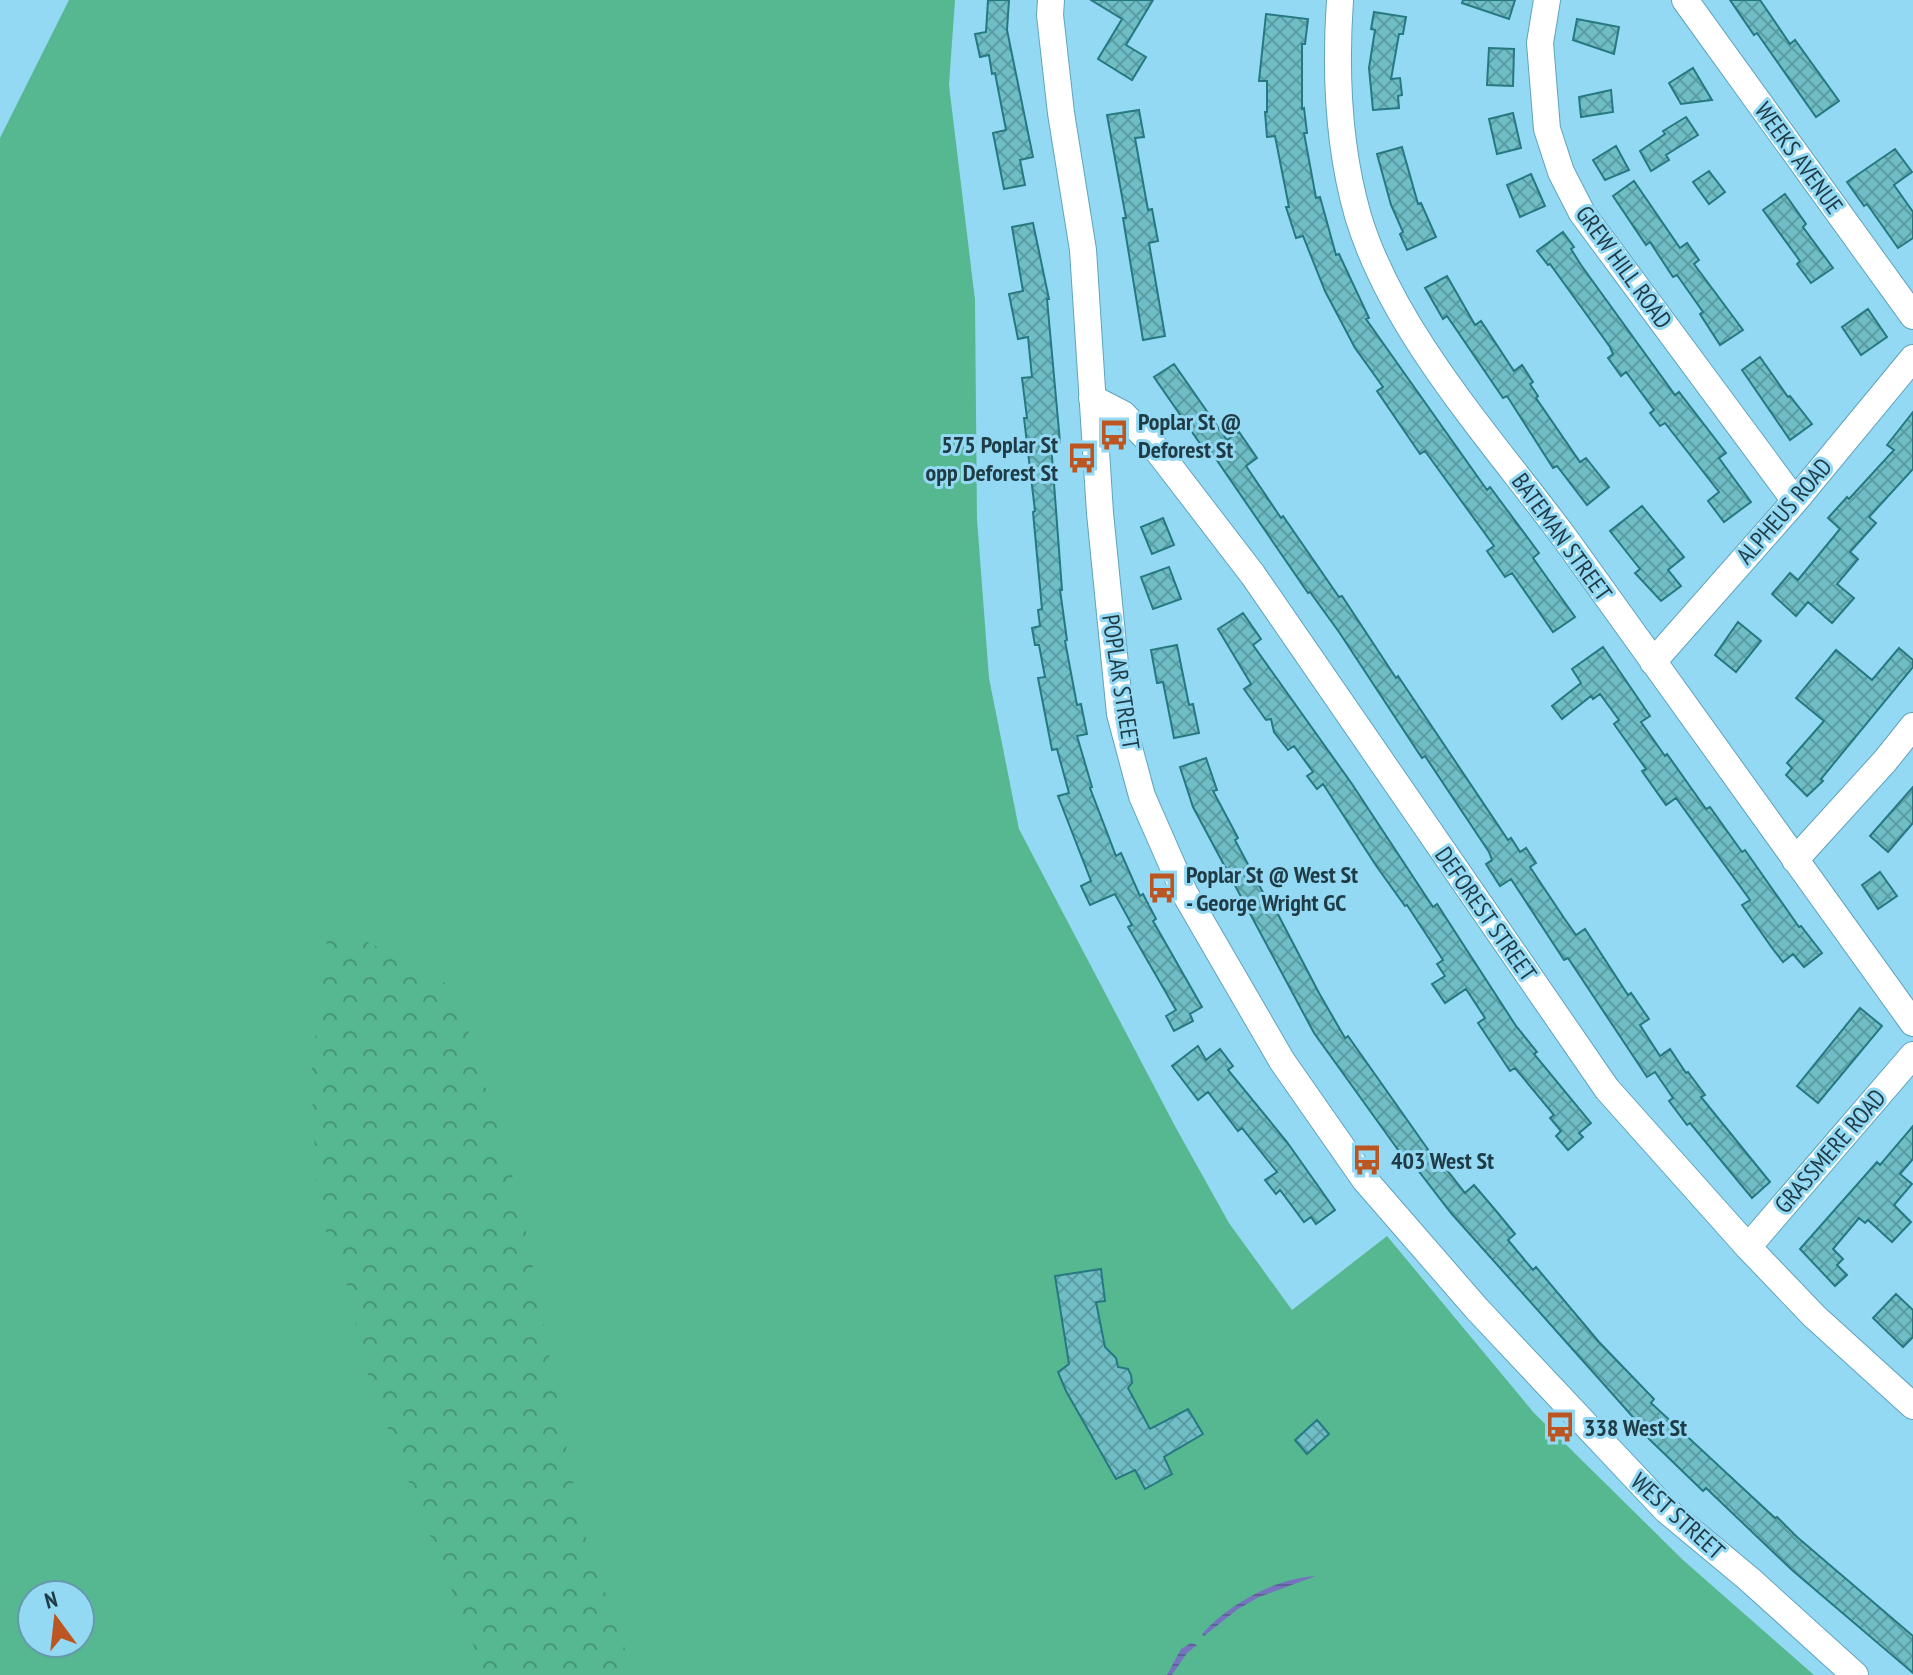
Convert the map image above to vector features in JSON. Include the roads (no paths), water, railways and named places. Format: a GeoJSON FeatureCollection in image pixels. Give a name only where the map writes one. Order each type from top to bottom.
{"type":"FeatureCollection","features":[{"type":"Feature","properties":{"kind":"street","name":"POPLAR STREET"},"geometry":{"type":"LineString","coordinates":[[1051,0],[1061,113],[1083,250],[1100,513],[1120,714],[1142,796],[1184,892],[1282,1061],[1365,1180],[1478,1311]]}},
{"type":"Feature","properties":{"kind":"street","name":"BATEMAN STREET"},"geometry":{"type":"LineString","coordinates":[[1340,0],[1336,58],[1343,147],[1359,217],[1386,286],[1436,366],[1567,542],[1913,1023]]}},
{"type":"Feature","properties":{"kind":"street","name":"GREW HILL ROAD"},"geometry":{"type":"LineString","coordinates":[[1547,0],[1540,43],[1547,129],[1561,172],[1582,213],[1795,501]]}},
{"type":"Feature","properties":{"kind":"street","name":"WEEKS AVENUE"},"geometry":{"type":"LineString","coordinates":[[1685,0],[1913,316]]}},
{"type":"Feature","properties":{"kind":"street","name":"ALPHEUS ROAD"},"geometry":{"type":"LineString","coordinates":[[1653,662],[1795,501],[1913,358]]}},
{"type":"Feature","properties":{"kind":"street","name":"DEFOREST STREET"},"geometry":{"type":"LineString","coordinates":[[1092,398],[1123,414],[1154,446],[1253,575],[1607,1089],[1814,1316],[1911,1401]]}},
{"type":"Feature","properties":{"kind":"street"},"geometry":{"type":"LineString","coordinates":[[1795,860],[1913,726]]}},
{"type":"Feature","properties":{"kind":"street","name":"GRASSMERE ROAD"},"geometry":{"type":"LineString","coordinates":[[1748,1247],[1913,1055]]}},
{"type":"Feature","properties":{"kind":"street","name":"WEST STREET"},"geometry":{"type":"LineString","coordinates":[[1478,1311],[1666,1510],[1749,1579],[1855,1675]]}},
{"type":"Feature","properties":{"kind":"place","name":"Poplar St @ Deforest St"},"geometry":{"type":"Point","coordinates":[1114,435]}},
{"type":"Feature","properties":{"kind":"place","name":"575 Poplar St opp Deforest St"},"geometry":{"type":"Point","coordinates":[1082,458]}},
{"type":"Feature","properties":{"kind":"place","name":"Poplar St @ West St - George Wright GC"},"geometry":{"type":"Point","coordinates":[1162,888]}},
{"type":"Feature","properties":{"kind":"place","name":"403 West St"},"geometry":{"type":"Point","coordinates":[1367,1160]}},
{"type":"Feature","properties":{"kind":"place","name":"338 West St"},"geometry":{"type":"Point","coordinates":[1560,1427]}}]}
